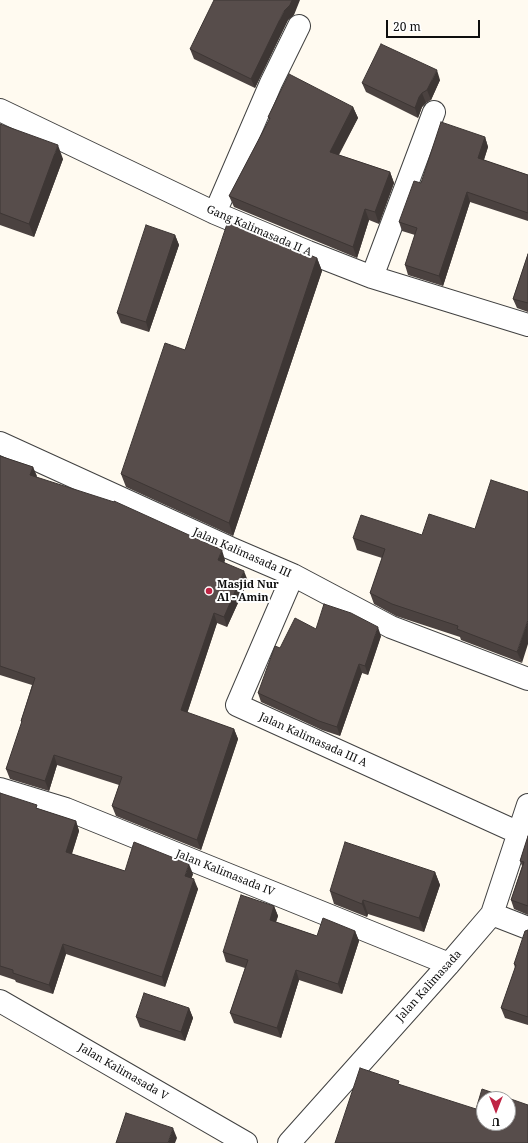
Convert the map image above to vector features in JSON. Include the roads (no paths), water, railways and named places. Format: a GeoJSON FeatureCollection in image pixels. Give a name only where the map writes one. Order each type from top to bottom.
{"type":"FeatureCollection","features":[{"type":"Feature","properties":{"kind":"street"},"geometry":{"type":"LineString","coordinates":[[215,212],[271,83],[299,26]]}},
{"type":"Feature","properties":{"kind":"street","name":"Gang Kalimasada II A"},"geometry":{"type":"LineString","coordinates":[[0,110],[215,212],[308,252],[372,277],[528,325]]}},
{"type":"Feature","properties":{"kind":"street"},"geometry":{"type":"LineString","coordinates":[[372,277],[434,112]]}},
{"type":"Feature","properties":{"kind":"street","name":"Jalan Kalimasada III"},"geometry":{"type":"LineString","coordinates":[[0,442],[230,548],[293,575],[391,627],[528,679]]}},
{"type":"Feature","properties":{"kind":"street","name":"Jalan Kalimasada III A"},"geometry":{"type":"LineString","coordinates":[[293,575],[237,705],[519,833]]}},
{"type":"Feature","properties":{"kind":"street","name":"Jalan Kalimasada IV"},"geometry":{"type":"LineString","coordinates":[[0,788],[66,809],[448,964]]}},
{"type":"Feature","properties":{"kind":"street","name":"Jalan Kalimasada"},"geometry":{"type":"LineString","coordinates":[[289,1143],[492,914],[528,805]]}},
{"type":"Feature","properties":{"kind":"street"},"geometry":{"type":"LineString","coordinates":[[492,914],[528,928]]}},
{"type":"Feature","properties":{"kind":"street","name":"Jalan Kalimasada V"},"geometry":{"type":"LineString","coordinates":[[0,1001],[246,1143]]}},
{"type":"Feature","properties":{"kind":"place","name":"Masjid Nur Al - Amin"},"geometry":{"type":"Point","coordinates":[209,591]}}]}
